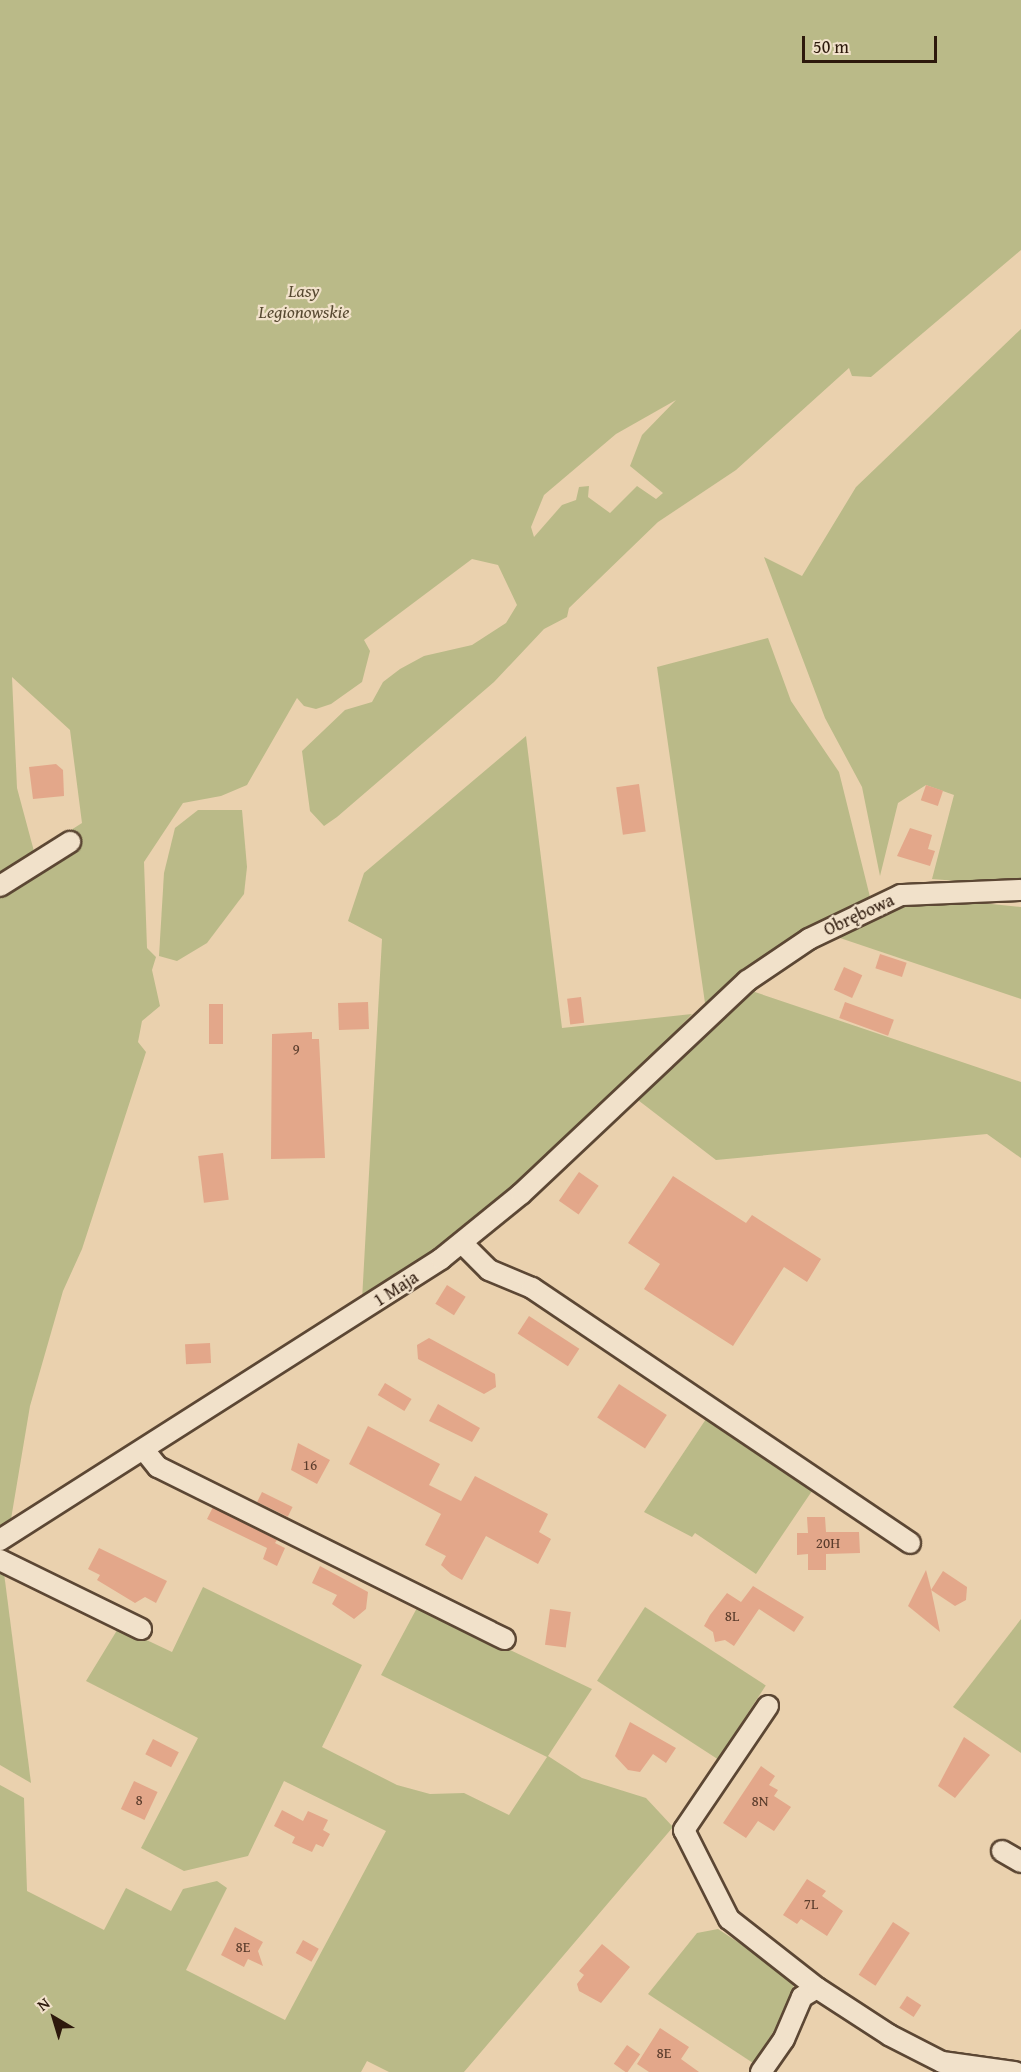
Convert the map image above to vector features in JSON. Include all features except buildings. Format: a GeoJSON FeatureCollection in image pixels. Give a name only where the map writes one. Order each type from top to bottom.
{"type":"FeatureCollection","features":[{"type":"Feature","properties":{"kind":"street"},"geometry":{"type":"LineString","coordinates":[[0,886],[70,842]]}},
{"type":"Feature","properties":{"kind":"street","name":"Obrębowa"},"geometry":{"type":"LineString","coordinates":[[747,981],[809,939],[882,901],[935,891],[1021,890]]}},
{"type":"Feature","properties":{"kind":"street","name":"1 Maja"},"geometry":{"type":"LineString","coordinates":[[0,1540],[333,1332],[462,1243],[521,1194],[747,981]]}},
{"type":"Feature","properties":{"kind":"street"},"geometry":{"type":"LineString","coordinates":[[462,1243],[489,1270],[532,1288],[910,1543]]}},
{"type":"Feature","properties":{"kind":"street"},"geometry":{"type":"LineString","coordinates":[[144,1450],[158,1467],[506,1639]]}},
{"type":"Feature","properties":{"kind":"street"},"geometry":{"type":"LineString","coordinates":[[0,1560],[141,1629]]}},
{"type":"Feature","properties":{"kind":"street"},"geometry":{"type":"LineString","coordinates":[[768,1706],[684,1830],[729,1919],[817,1988],[897,2040],[942,2062],[1015,2072]]}},
{"type":"Feature","properties":{"kind":"street"},"geometry":{"type":"LineString","coordinates":[[1002,1851],[1021,1862]]}},
{"type":"Feature","properties":{"kind":"street"},"geometry":{"type":"LineString","coordinates":[[761,2072],[784,2039],[801,1997],[817,1988]]}},
{"type":"Feature","properties":{"kind":"green space","name":"Lasy Legionowskie"},"geometry":{"type":"Polygon","coordinates":[[[0,0],[1021,0],[1021,250],[871,377],[852,376],[849,368],[736,470],[658,522],[569,608],[567,617],[544,629],[494,682],[324,826],[310,811],[302,751],[345,710],[372,702],[383,682],[400,669],[424,656],[472,645],[506,623],[517,605],[498,565],[472,559],[364,640],[370,651],[362,682],[331,704],[316,709],[304,706],[297,698],[247,785],[221,796],[183,803],[144,862],[147,948],[156,957],[152,970],[160,1006],[142,1021],[138,1042],[146,1052],[82,1249],[63,1291],[30,1406],[10,1525],[0,1530],[0,889],[47,859],[72,854],[76,840],[71,830],[82,823],[70,730],[12,677],[17,788],[35,855],[0,879],[0,0]],[[676,400],[616,434],[544,495],[531,527],[534,537],[562,505],[576,500],[579,487],[589,486],[588,497],[610,513],[637,486],[656,499],[663,493],[630,466],[642,435],[676,400]]]}},
{"type":"Feature","properties":{"kind":"green space"},"geometry":{"type":"Polygon","coordinates":[[[1021,329],[1021,886],[932,879],[954,795],[926,785],[898,803],[880,876],[862,787],[825,718],[764,557],[802,576],[856,487],[1021,329]]]}},
{"type":"Feature","properties":{"kind":"green space"},"geometry":{"type":"Polygon","coordinates":[[[768,638],[791,701],[839,772],[870,897],[706,1010],[657,667],[768,638]]]}},
{"type":"Feature","properties":{"kind":"green space"},"geometry":{"type":"Polygon","coordinates":[[[526,736],[562,1028],[692,1014],[630,1080],[470,1224],[362,1300],[382,939],[348,921],[364,873],[526,736]]]}},
{"type":"Feature","properties":{"kind":"green space"},"geometry":{"type":"Polygon","coordinates":[[[198,810],[242,810],[247,867],[244,894],[207,943],[177,961],[159,956],[164,873],[175,828],[198,810]]]}},
{"type":"Feature","properties":{"kind":"green space"},"geometry":{"type":"Polygon","coordinates":[[[972,902],[1021,907],[1021,999],[837,937],[898,906],[972,902]]]}},
{"type":"Feature","properties":{"kind":"green space"},"geometry":{"type":"Polygon","coordinates":[[[749,990],[1021,1082],[1021,1158],[987,1134],[716,1160],[634,1097],[749,990]]]}},
{"type":"Feature","properties":{"kind":"green space"},"geometry":{"type":"Polygon","coordinates":[[[708,1416],[814,1488],[756,1574],[695,1533],[692,1537],[644,1512],[708,1416]]]}},
{"type":"Feature","properties":{"kind":"green space"},"geometry":{"type":"Polygon","coordinates":[[[0,1570],[4,1573],[31,1783],[0,1765],[0,1570]]]}},
{"type":"Feature","properties":{"kind":"green space"},"geometry":{"type":"Polygon","coordinates":[[[203,1587],[362,1665],[322,1747],[397,1785],[430,1794],[464,1793],[509,1815],[547,1757],[381,1675],[418,1606],[592,1689],[548,1756],[582,1778],[646,1798],[673,1827],[464,2072],[389,2072],[367,2061],[361,2072],[0,2072],[0,1785],[24,1798],[27,1891],[104,1930],[126,1888],[171,1911],[183,1889],[217,1881],[227,1888],[186,1970],[285,2020],[386,1831],[284,1781],[248,1856],[184,1871],[141,1848],[198,1738],[86,1681],[119,1627],[172,1652],[203,1587]]]}},
{"type":"Feature","properties":{"kind":"green space"},"geometry":{"type":"Polygon","coordinates":[[[645,1607],[766,1685],[718,1759],[597,1681],[645,1607]]]}},
{"type":"Feature","properties":{"kind":"green space"},"geometry":{"type":"Polygon","coordinates":[[[1021,1619],[1021,1753],[953,1707],[1021,1619]]]}},
{"type":"Feature","properties":{"kind":"green space"},"geometry":{"type":"Polygon","coordinates":[[[718,1929],[791,1977],[796,1997],[753,2063],[648,1994],[697,1933],[718,1929]]]}}]}
